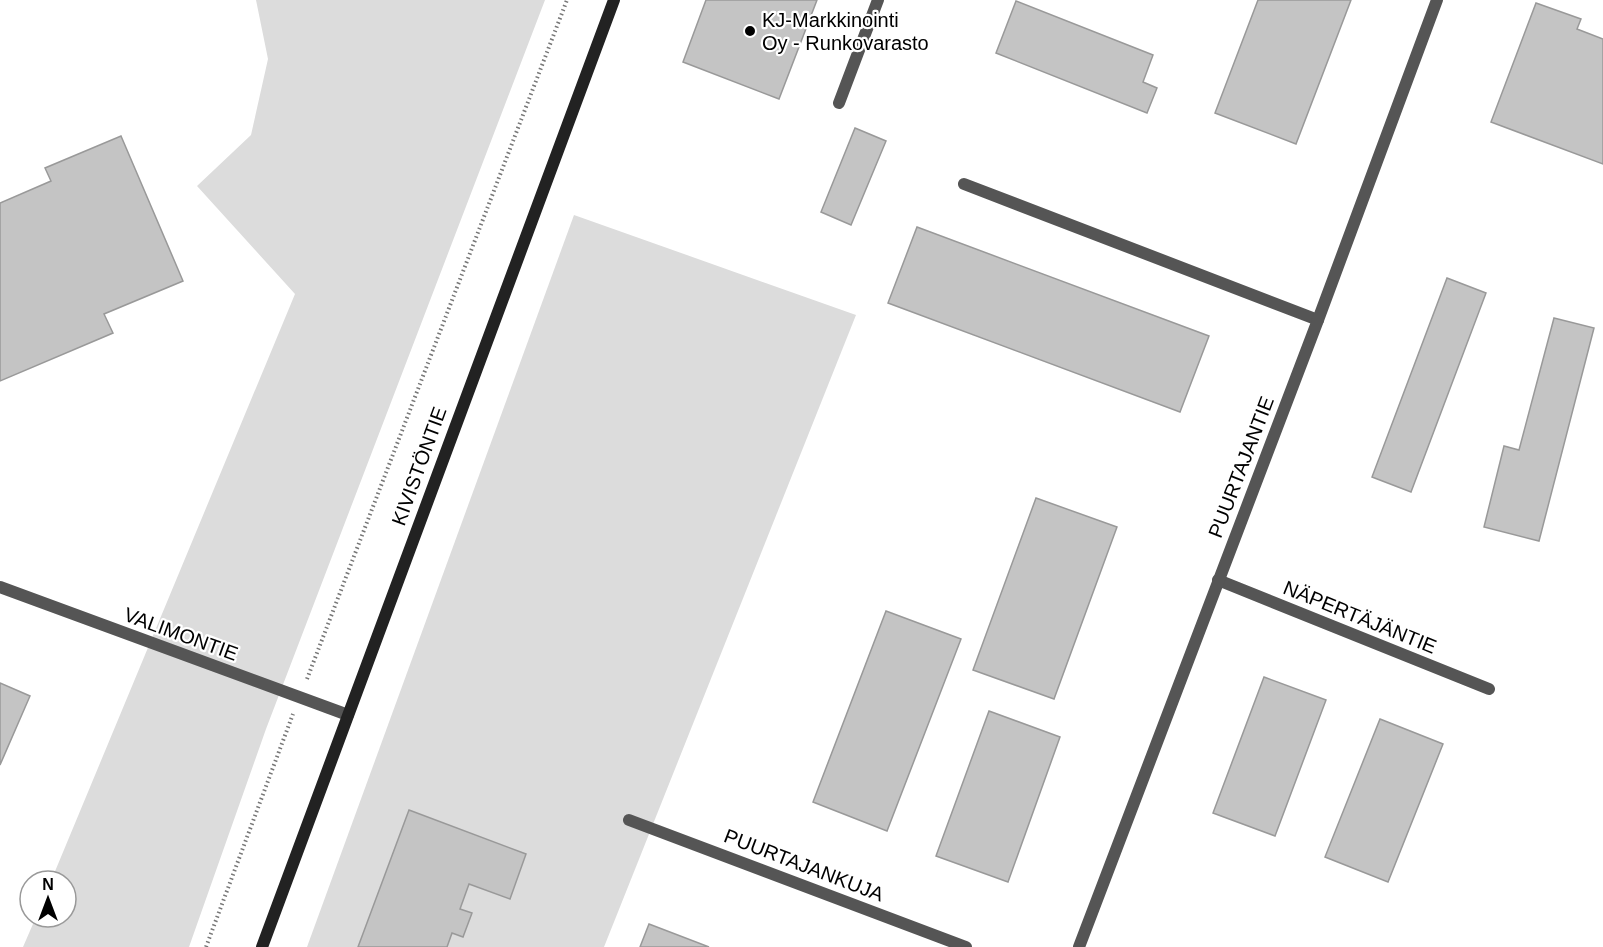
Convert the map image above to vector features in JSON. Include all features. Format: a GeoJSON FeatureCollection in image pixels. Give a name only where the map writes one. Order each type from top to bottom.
{"type":"FeatureCollection","features":[{"type":"Feature","properties":{"kind":"main road","name":"KIVISTÖNTIE"},"geometry":{"type":"LineString","coordinates":[[262,947],[614,0]]}},
{"type":"Feature","properties":{"kind":"street"},"geometry":{"type":"LineString","coordinates":[[839,103],[878,0]]}},
{"type":"Feature","properties":{"kind":"street","name":"PUURTAJANTIE"},"geometry":{"type":"LineString","coordinates":[[1079,947],[1318,320],[1437,0]]}},
{"type":"Feature","properties":{"kind":"street"},"geometry":{"type":"LineString","coordinates":[[964,184],[1318,320]]}},
{"type":"Feature","properties":{"kind":"street","name":"NÄPERTÄJÄNTIE"},"geometry":{"type":"LineString","coordinates":[[1218,580],[1489,689]]}},
{"type":"Feature","properties":{"kind":"street","name":"VALIMONTIE"},"geometry":{"type":"LineString","coordinates":[[0,587],[348,715]]}},
{"type":"Feature","properties":{"kind":"street","name":"PUURTAJANKUJA"},"geometry":{"type":"LineString","coordinates":[[629,820],[966,947]]}},
{"type":"Feature","properties":{"kind":"path"},"geometry":{"type":"LineString","coordinates":[[206,947],[567,0]]}},
{"type":"Feature","properties":{"kind":"shaded area"},"geometry":{"type":"Polygon","coordinates":[[[256,0],[545,0],[266,729],[189,947],[23,947],[31,929],[78,929],[78,869],[56,869],[295,294],[197,186],[251,135],[268,59],[256,0]]]}},
{"type":"Feature","properties":{"kind":"shaded area"},"geometry":{"type":"Polygon","coordinates":[[[574,215],[856,315],[604,947],[307,947],[574,215]]]}},
{"type":"Feature","properties":{"kind":"building","name":"KJ-Markkinointi Oy - Runkovarasto"},"geometry":{"type":"Polygon","coordinates":[[[706,0],[817,0],[779,99],[683,62],[706,0]]]}},
{"type":"Feature","properties":{"kind":"building"},"geometry":{"type":"Polygon","coordinates":[[[1258,0],[1351,0],[1296,144],[1215,113],[1258,0]]]}},
{"type":"Feature","properties":{"kind":"building"},"geometry":{"type":"Polygon","coordinates":[[[1016,1],[1153,55],[1143,82],[1157,88],[1147,113],[996,53],[1016,1]]]}},
{"type":"Feature","properties":{"kind":"building"},"geometry":{"type":"Polygon","coordinates":[[[1536,3],[1581,19],[1577,29],[1603,39],[1603,164],[1491,122],[1536,3]]]}},
{"type":"Feature","properties":{"kind":"building"},"geometry":{"type":"Polygon","coordinates":[[[855,128],[886,141],[851,225],[821,212],[855,128]]]}},
{"type":"Feature","properties":{"kind":"building"},"geometry":{"type":"Polygon","coordinates":[[[121,136],[183,281],[104,314],[113,333],[0,381],[0,203],[51,181],[45,168],[121,136]]]}},
{"type":"Feature","properties":{"kind":"building"},"geometry":{"type":"Polygon","coordinates":[[[917,227],[1209,336],[1180,412],[888,303],[917,227]]]}},
{"type":"Feature","properties":{"kind":"building"},"geometry":{"type":"Polygon","coordinates":[[[1447,278],[1486,293],[1411,492],[1372,477],[1447,278]]]}},
{"type":"Feature","properties":{"kind":"building"},"geometry":{"type":"Polygon","coordinates":[[[1554,318],[1594,328],[1539,541],[1484,527],[1504,446],[1519,450],[1554,318]]]}},
{"type":"Feature","properties":{"kind":"building"},"geometry":{"type":"Polygon","coordinates":[[[1036,498],[1117,527],[1054,699],[973,670],[1036,498]]]}},
{"type":"Feature","properties":{"kind":"building"},"geometry":{"type":"Polygon","coordinates":[[[886,611],[961,639],[887,831],[813,802],[886,611]]]}},
{"type":"Feature","properties":{"kind":"building"},"geometry":{"type":"Polygon","coordinates":[[[1264,677],[1326,700],[1275,836],[1213,813],[1264,677]]]}},
{"type":"Feature","properties":{"kind":"building"},"geometry":{"type":"Polygon","coordinates":[[[0,683],[30,696],[0,765],[0,683]]]}},
{"type":"Feature","properties":{"kind":"building"},"geometry":{"type":"Polygon","coordinates":[[[989,711],[1060,737],[1008,882],[936,856],[989,711]]]}},
{"type":"Feature","properties":{"kind":"building"},"geometry":{"type":"Polygon","coordinates":[[[1380,719],[1443,744],[1388,882],[1325,857],[1380,719]]]}},
{"type":"Feature","properties":{"kind":"building"},"geometry":{"type":"Polygon","coordinates":[[[409,810],[526,854],[510,899],[469,884],[460,909],[472,913],[463,937],[452,933],[447,947],[358,947],[409,810]]]}},
{"type":"Feature","properties":{"kind":"building"},"geometry":{"type":"Polygon","coordinates":[[[649,924],[709,947],[640,947],[649,924]]]}},
{"type":"Feature","properties":{"kind":"place","name":"KJ-Markkinointi Oy - Runkovarasto"},"geometry":{"type":"Point","coordinates":[750,31]}}]}
